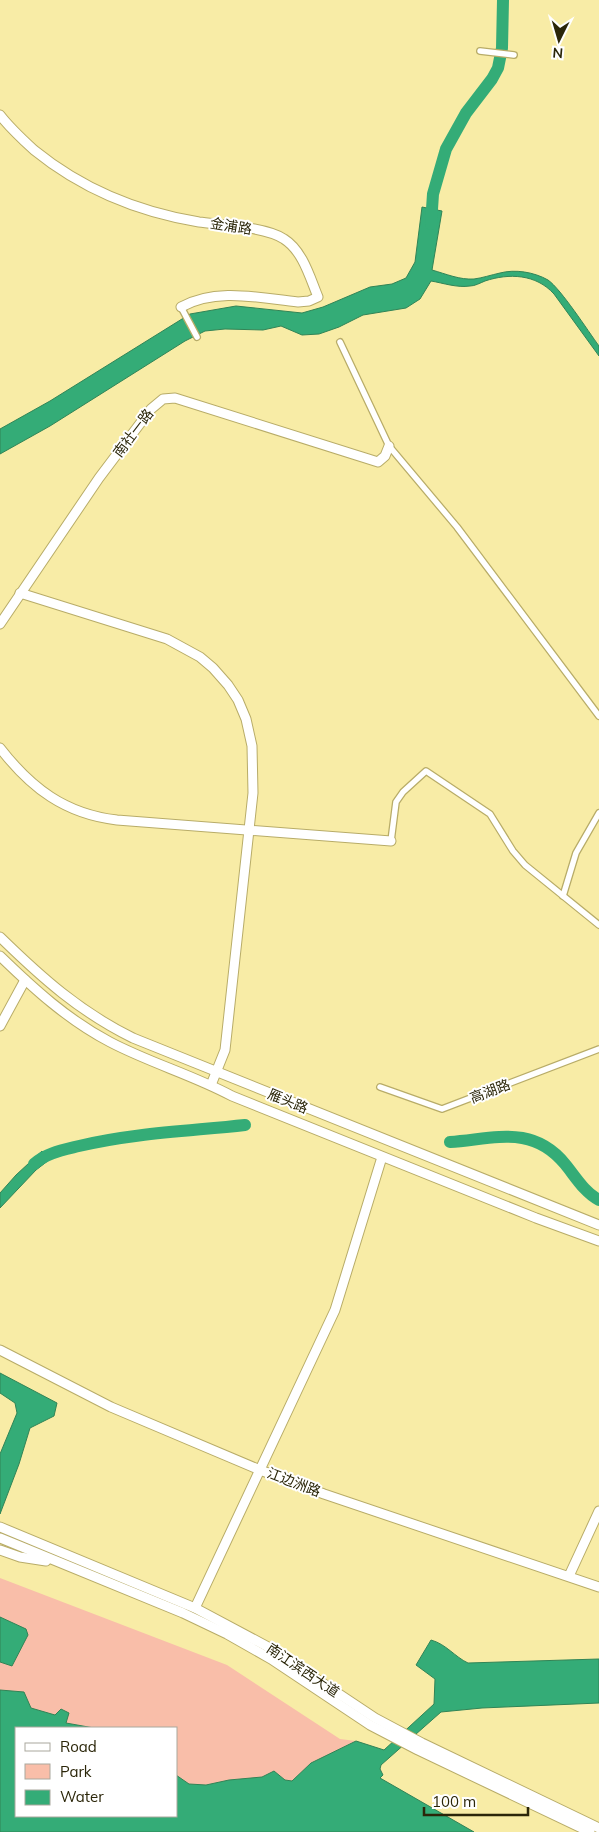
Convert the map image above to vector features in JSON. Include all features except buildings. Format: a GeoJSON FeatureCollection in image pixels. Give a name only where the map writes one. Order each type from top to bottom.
{"type":"FeatureCollection","features":[{"type":"Feature","properties":{"kind":"street"},"geometry":{"type":"LineString","coordinates":[[480,51],[512,55]]}},
{"type":"Feature","properties":{"kind":"street","name":"金浦路"},"geometry":{"type":"LineString","coordinates":[[0,114],[18,136],[46,160],[74,179],[102,194],[170,217],[262,231],[283,238],[293,246],[301,258],[318,297],[309,301],[298,302],[225,294],[191,302],[182,309]]}},
{"type":"Feature","properties":{"kind":"street"},"geometry":{"type":"LineString","coordinates":[[182,309],[197,336]]}},
{"type":"Feature","properties":{"kind":"street"},"geometry":{"type":"LineString","coordinates":[[340,342],[389,446],[457,527],[599,716]]}},
{"type":"Feature","properties":{"kind":"street","name":"南社一路"},"geometry":{"type":"LineString","coordinates":[[0,624],[99,478],[151,409],[163,398],[172,398],[378,462],[385,456],[389,446]]}},
{"type":"Feature","properties":{"kind":"street"},"geometry":{"type":"LineString","coordinates":[[20,593],[167,639],[194,653],[218,673],[238,700],[246,719],[251,738],[253,783],[249,830],[225,1050],[211,1085]]}},
{"type":"Feature","properties":{"kind":"street"},"geometry":{"type":"LineString","coordinates":[[0,748],[19,772],[34,785],[58,801],[82,812],[103,818],[391,841],[396,802],[403,792],[426,771],[490,814],[521,861],[599,925]]}},
{"type":"Feature","properties":{"kind":"street"},"geometry":{"type":"LineString","coordinates":[[563,896],[576,853],[599,813]]}},
{"type":"Feature","properties":{"kind":"street","name":"雁头路"},"geometry":{"type":"LineString","coordinates":[[0,937],[57,990],[99,1020],[133,1038],[599,1225]]}},
{"type":"Feature","properties":{"kind":"street","name":"雁头路"},"geometry":{"type":"LineString","coordinates":[[0,956],[58,1009],[112,1043],[211,1085],[232,1096],[536,1218],[599,1241]]}},
{"type":"Feature","properties":{"kind":"street"},"geometry":{"type":"LineString","coordinates":[[0,1026],[25,980]]}},
{"type":"Feature","properties":{"kind":"street","name":"高湖路"},"geometry":{"type":"LineString","coordinates":[[380,1087],[442,1109],[599,1049]]}},
{"type":"Feature","properties":{"kind":"street"},"geometry":{"type":"LineString","coordinates":[[195,1608],[335,1310],[382,1156]]}},
{"type":"Feature","properties":{"kind":"street","name":"江边洲路"},"geometry":{"type":"LineString","coordinates":[[0,1350],[111,1407],[260,1470],[324,1494],[599,1587]]}},
{"type":"Feature","properties":{"kind":"street"},"geometry":{"type":"LineString","coordinates":[[569,1576],[599,1511]]}},
{"type":"Feature","properties":{"kind":"street","name":"南江滨西大道"},"geometry":{"type":"LineString","coordinates":[[0,1527],[195,1608],[270,1648],[373,1721]]}},
{"type":"Feature","properties":{"kind":"street","name":"南江滨西大道"},"geometry":{"type":"LineString","coordinates":[[0,1538],[182,1613],[227,1634],[373,1721],[590,1832]]}},
{"type":"Feature","properties":{"kind":"street"},"geometry":{"type":"LineString","coordinates":[[0,1550],[20,1557],[56,1562]]}},
{"type":"Feature","properties":{"kind":"street","name":"南江滨西大道"},"geometry":{"type":"LineString","coordinates":[[420,1746],[599,1828]]}},
{"type":"Feature","properties":{"kind":"green space"},"geometry":{"type":"Polygon","coordinates":[[[0,1578],[227,1665],[340,1739],[356,1741],[388,1751],[380,1767],[383,1775],[380,1778],[474,1832],[31,1832],[0,1818],[0,1578]]]}},
{"type":"Feature","properties":{"kind":"water"},"geometry":{"type":"Polygon","coordinates":[[[422,207],[442,211],[432,270],[463,279],[477,279],[518,271],[537,275],[548,280],[567,301],[599,346],[599,356],[554,294],[539,282],[513,276],[494,278],[474,286],[455,286],[431,281],[420,299],[406,308],[363,315],[339,327],[319,334],[302,335],[281,326],[263,330],[225,329],[205,331],[185,341],[50,426],[0,454],[0,429],[50,401],[190,314],[236,306],[302,313],[323,307],[370,287],[392,284],[406,278],[415,262],[422,207]]]}},
{"type":"Feature","properties":{"kind":"water"},"geometry":{"type":"Polygon","coordinates":[[[42,1151],[49,1160],[36,1170],[0,1208],[0,1193],[42,1151]]]}},
{"type":"Feature","properties":{"kind":"water"},"geometry":{"type":"Polygon","coordinates":[[[0,1373],[57,1403],[54,1416],[30,1428],[0,1514],[0,1454],[17,1413],[15,1403],[0,1393],[0,1373]]]}},
{"type":"Feature","properties":{"kind":"water"},"geometry":{"type":"Polygon","coordinates":[[[0,1617],[26,1629],[28,1635],[12,1666],[0,1662],[0,1617]]]}},
{"type":"Feature","properties":{"kind":"water"},"geometry":{"type":"Polygon","coordinates":[[[431,1640],[441,1644],[468,1663],[599,1659],[599,1703],[482,1708],[441,1712],[381,1765],[380,1769],[383,1775],[380,1778],[474,1832],[0,1832],[0,1690],[24,1692],[31,1708],[55,1715],[61,1709],[69,1713],[66,1723],[88,1727],[15,1727],[15,1817],[178,1817],[178,1776],[189,1784],[206,1785],[229,1780],[262,1777],[274,1771],[285,1780],[292,1781],[311,1763],[356,1741],[384,1750],[434,1704],[435,1679],[416,1665],[431,1640]]]}},
{"type":"Feature","properties":{"kind":"waterway"},"geometry":{"type":"LineString","coordinates":[[431,224],[433,194],[446,149],[466,113],[498,68],[502,48],[503,0]]}},
{"type":"Feature","properties":{"kind":"waterway"},"geometry":{"type":"LineString","coordinates":[[34,1164],[55,1152],[99,1142],[141,1135],[245,1125]]}},
{"type":"Feature","properties":{"kind":"waterway"},"geometry":{"type":"LineString","coordinates":[[450,1142],[512,1137],[539,1143],[552,1151],[584,1188],[599,1200]]}}]}
